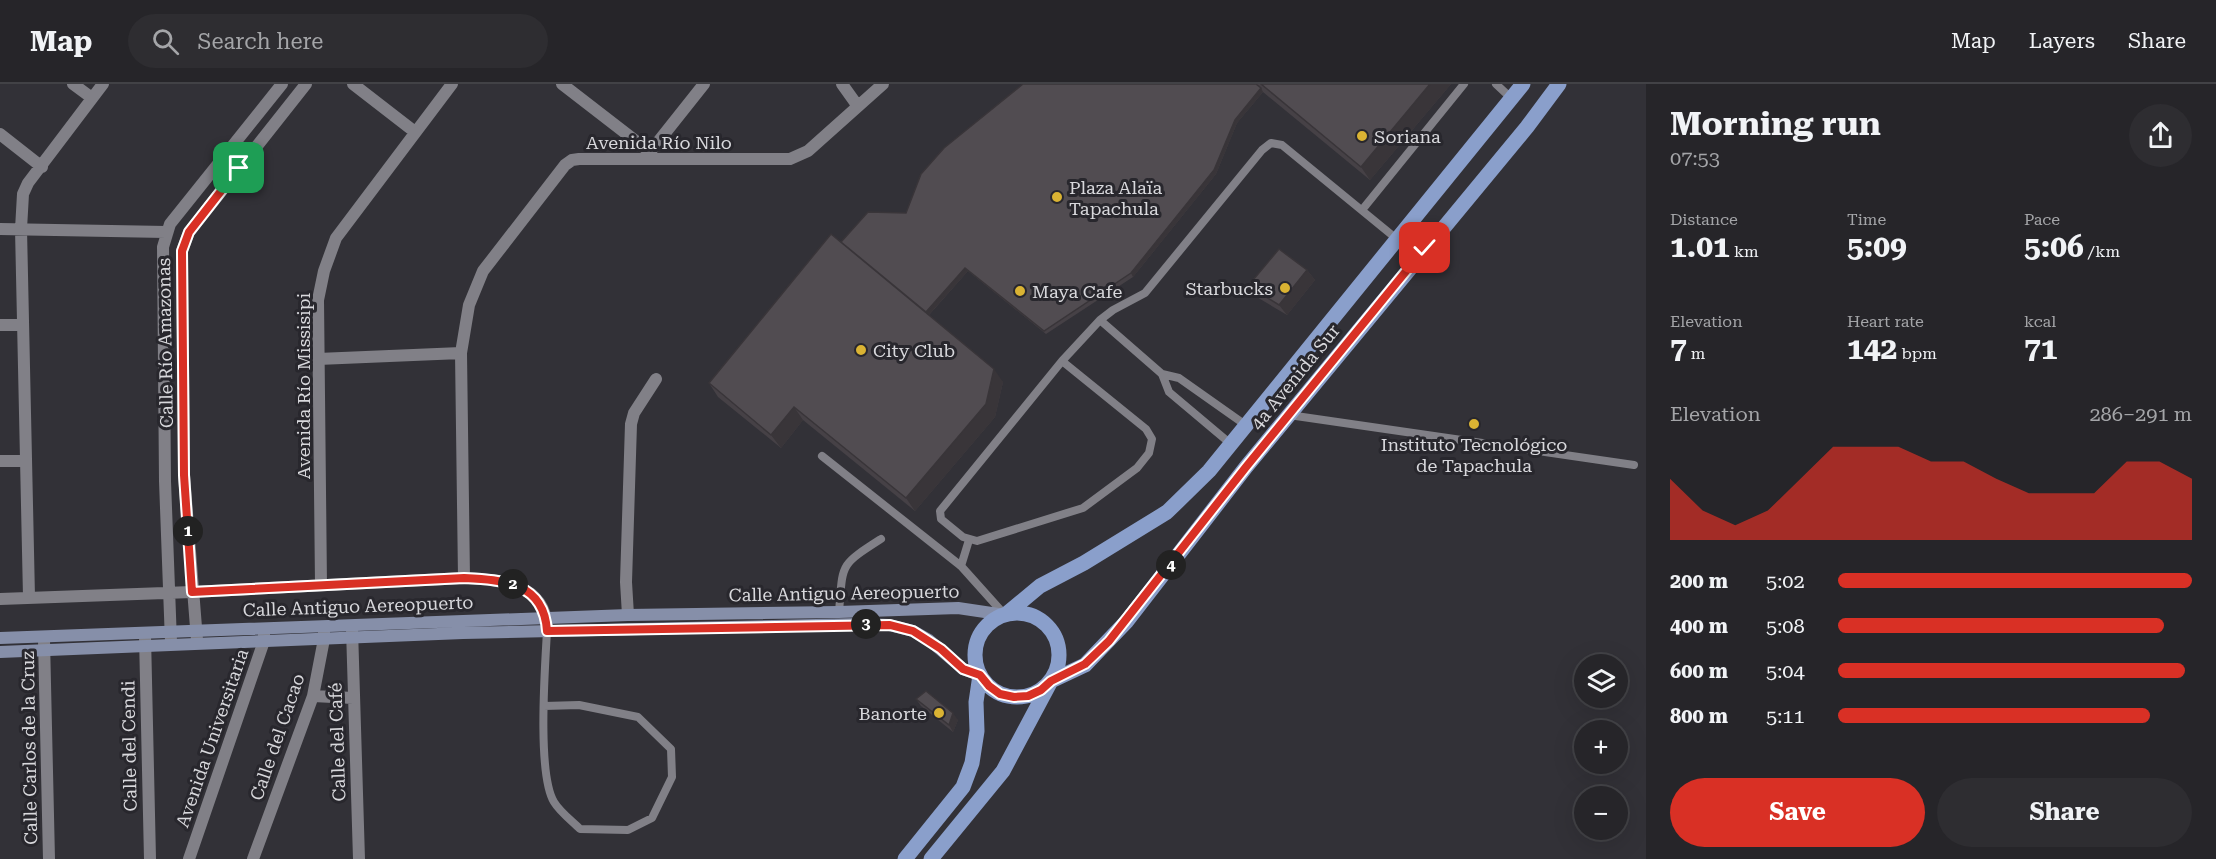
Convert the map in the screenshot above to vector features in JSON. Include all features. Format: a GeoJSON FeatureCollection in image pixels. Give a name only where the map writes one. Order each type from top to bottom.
{"type":"FeatureCollection","features":[{"type":"Feature","properties":{"kind":"main road","name":"4a Avenida Sur"},"geometry":{"type":"LineString","coordinates":[[1005,615],[1040,586],[1167,512],[1209,471],[1523,84]]}},
{"type":"Feature","properties":{"kind":"main road","name":"4a Avenida Sur"},"geometry":{"type":"LineString","coordinates":[[1051,681],[1085,664],[1109,641],[1289,416],[1527,127],[1559,84]]}},
{"type":"Feature","properties":{"kind":"main road","name":"Calle Antiguo Aereopuerto"},"geometry":{"type":"LineString","coordinates":[[0,638],[628,615],[958,608],[1005,615]]}},
{"type":"Feature","properties":{"kind":"main road"},"geometry":{"type":"LineString","coordinates":[[931,859],[1003,771],[1058,669],[1060,656],[1058,643],[1052,631],[1043,621],[1031,615],[1018,613],[1005,615],[992,622],[981,633],[976,646],[975,661],[980,675],[1000,694],[1014,697],[1028,696],[1041,690],[1051,681]]}},
{"type":"Feature","properties":{"kind":"main road","name":"Calle Antiguo Aereopuerto"},"geometry":{"type":"LineString","coordinates":[[0,652],[547,631],[890,625],[913,631],[941,649],[963,669],[980,675]]}},
{"type":"Feature","properties":{"kind":"main road"},"geometry":{"type":"LineString","coordinates":[[905,859],[963,787],[972,763],[980,675]]}},
{"type":"Feature","properties":{"kind":"street"},"geometry":{"type":"LineString","coordinates":[[74,84],[92,98]]}},
{"type":"Feature","properties":{"kind":"street"},"geometry":{"type":"LineString","coordinates":[[28,597],[21,230],[23,194],[28,183],[104,84]]}},
{"type":"Feature","properties":{"kind":"street","name":"Calle Río Amazonas"},"geometry":{"type":"LineString","coordinates":[[171,645],[168,593],[163,247],[170,224],[282,84]]}},
{"type":"Feature","properties":{"kind":"street","name":"Calle Río Amazonas"},"geometry":{"type":"LineString","coordinates":[[198,644],[184,475],[182,251],[189,232],[306,84]]}},
{"type":"Feature","properties":{"kind":"street"},"geometry":{"type":"LineString","coordinates":[[353,84],[415,132]]}},
{"type":"Feature","properties":{"kind":"street","name":"Avenida Río Missisipi"},"geometry":{"type":"LineString","coordinates":[[321,585],[318,300],[324,271],[336,238],[452,84]]}},
{"type":"Feature","properties":{"kind":"street"},"geometry":{"type":"LineString","coordinates":[[562,84],[650,156],[704,84]]}},
{"type":"Feature","properties":{"kind":"street"},"geometry":{"type":"LineString","coordinates":[[842,84],[857,105]]}},
{"type":"Feature","properties":{"kind":"street","name":"Avenida Río Nilo"},"geometry":{"type":"LineString","coordinates":[[464,578],[461,353],[469,305],[483,271],[565,165],[572,160],[579,159],[650,156],[790,159],[807,151],[883,84]]}},
{"type":"Feature","properties":{"kind":"street"},"geometry":{"type":"LineString","coordinates":[[0,134],[42,167]]}},
{"type":"Feature","properties":{"kind":"street"},"geometry":{"type":"LineString","coordinates":[[0,229],[166,232]]}},
{"type":"Feature","properties":{"kind":"street"},"geometry":{"type":"LineString","coordinates":[[0,325],[23,325]]}},
{"type":"Feature","properties":{"kind":"street"},"geometry":{"type":"LineString","coordinates":[[318,359],[461,353]]}},
{"type":"Feature","properties":{"kind":"street"},"geometry":{"type":"LineString","coordinates":[[628,615],[626,582],[631,424],[634,413],[656,379]]}},
{"type":"Feature","properties":{"kind":"street"},"geometry":{"type":"LineString","coordinates":[[0,462],[26,461]]}},
{"type":"Feature","properties":{"kind":"street"},"geometry":{"type":"LineString","coordinates":[[0,599],[464,578],[495,580],[516,585],[537,599],[546,618],[547,631]]}},
{"type":"Feature","properties":{"kind":"street","name":"Calle del Café"},"geometry":{"type":"LineString","coordinates":[[352,624],[359,859]]}},
{"type":"Feature","properties":{"kind":"street","name":"Calle del Cacao"},"geometry":{"type":"LineString","coordinates":[[253,859],[313,696],[324,639],[324,625]]}},
{"type":"Feature","properties":{"kind":"street","name":"Avenida Universitaria"},"geometry":{"type":"LineString","coordinates":[[189,859],[264,641],[264,627]]}},
{"type":"Feature","properties":{"kind":"street","name":"Calle del Cendi"},"geometry":{"type":"LineString","coordinates":[[145,632],[150,859]]}},
{"type":"Feature","properties":{"kind":"street","name":"Calle Carlos de la Cruz"},"geometry":{"type":"LineString","coordinates":[[44,636],[49,859]]}},
{"type":"Feature","properties":{"kind":"street"},"geometry":{"type":"LineString","coordinates":[[313,696],[353,698]]}},
{"type":"Feature","properties":{"kind":"street"},"geometry":{"type":"LineString","coordinates":[[258,844],[259,859]]}},
{"type":"Feature","properties":{"kind":"lane"},"geometry":{"type":"LineString","coordinates":[[1362,210],[1464,84]]}},
{"type":"Feature","properties":{"kind":"lane"},"geometry":{"type":"LineString","coordinates":[[1496,84],[1511,98]]}},
{"type":"Feature","properties":{"kind":"lane"},"geometry":{"type":"LineString","coordinates":[[1062,361],[1146,429],[1152,439],[1149,453],[1137,468],[1083,508],[977,541],[969,540],[941,519],[940,511],[1062,361],[1100,320],[1113,310],[1145,293],[1262,150],[1272,143],[1282,145],[1398,240]]}},
{"type":"Feature","properties":{"kind":"lane"},"geometry":{"type":"LineString","coordinates":[[1100,320],[1162,374],[1169,392],[1232,445]]}},
{"type":"Feature","properties":{"kind":"lane"},"geometry":{"type":"LineString","coordinates":[[1162,374],[1179,378],[1247,426]]}},
{"type":"Feature","properties":{"kind":"lane"},"geometry":{"type":"LineString","coordinates":[[1289,416],[1634,465]]}},
{"type":"Feature","properties":{"kind":"lane"},"geometry":{"type":"LineString","coordinates":[[822,456],[961,566],[1005,615]]}},
{"type":"Feature","properties":{"kind":"lane"},"geometry":{"type":"LineString","coordinates":[[839,612],[842,571],[850,559],[881,539]]}},
{"type":"Feature","properties":{"kind":"lane"},"geometry":{"type":"LineString","coordinates":[[961,566],[969,540]]}},
{"type":"Feature","properties":{"kind":"lane"},"geometry":{"type":"LineString","coordinates":[[544,706],[579,705],[638,717],[671,749],[672,777],[652,818],[628,830],[580,829],[554,802],[546,772],[544,706],[547,631]]}},
{"type":"Feature","properties":{"kind":"building","name":"Plaza Alaïa Tapachula"},"geometry":{"type":"Polygon","coordinates":[[[1023,84],[1256,84],[1261,88],[1235,120],[1214,170],[1131,273],[1044,331],[965,268],[926,312],[841,242],[868,212],[906,213],[921,174],[944,148],[1023,84]]]}},
{"type":"Feature","properties":{"kind":"building","name":"Soriana"},"geometry":{"type":"Polygon","coordinates":[[[1261,84],[1430,84],[1361,167],[1261,84]]]}},
{"type":"Feature","properties":{"kind":"building","name":"City Club"},"geometry":{"type":"Polygon","coordinates":[[[831,234],[994,369],[986,404],[906,498],[794,407],[771,435],[709,383],[831,234]]]}},
{"type":"Feature","properties":{"kind":"building"},"geometry":{"type":"Polygon","coordinates":[[[1279,249],[1307,270],[1279,305],[1248,286],[1279,249]]]}},
{"type":"Feature","properties":{"kind":"building","name":"Banorte"},"geometry":{"type":"Polygon","coordinates":[[[926,691],[953,713],[949,725],[916,699],[926,691]]]}},
{"type":"Feature","properties":{"kind":"place","name":"Soriana"},"geometry":{"type":"Point","coordinates":[1362,136]}},
{"type":"Feature","properties":{"kind":"place","name":"Plaza Alaïa Tapachula"},"geometry":{"type":"Point","coordinates":[1057,197]}},
{"type":"Feature","properties":{"kind":"place","name":"Starbucks"},"geometry":{"type":"Point","coordinates":[1285,288]}},
{"type":"Feature","properties":{"kind":"place","name":"Maya Cafe"},"geometry":{"type":"Point","coordinates":[1020,291]}},
{"type":"Feature","properties":{"kind":"place","name":"City Club"},"geometry":{"type":"Point","coordinates":[861,350]}},
{"type":"Feature","properties":{"kind":"place","name":"Instituto Tecnológico de Tapachula"},"geometry":{"type":"Point","coordinates":[1474,424]}},
{"type":"Feature","properties":{"kind":"place","name":"Banorte"},"geometry":{"type":"Point","coordinates":[939,713]}},
{"type":"Feature","properties":{"kind":"route"},"geometry":{"type":"LineString","coordinates":[[239,168],[189,232],[182,251],[184,475],[192,592],[464,578],[495,580],[516,585],[537,599],[546,618],[547,631],[890,625],[913,631],[929,640],[963,669],[980,675],[1000,694],[1014,697],[1028,696],[1041,690],[1051,681],[1085,664],[1109,641],[1246,467],[1425,248]]}}]}
